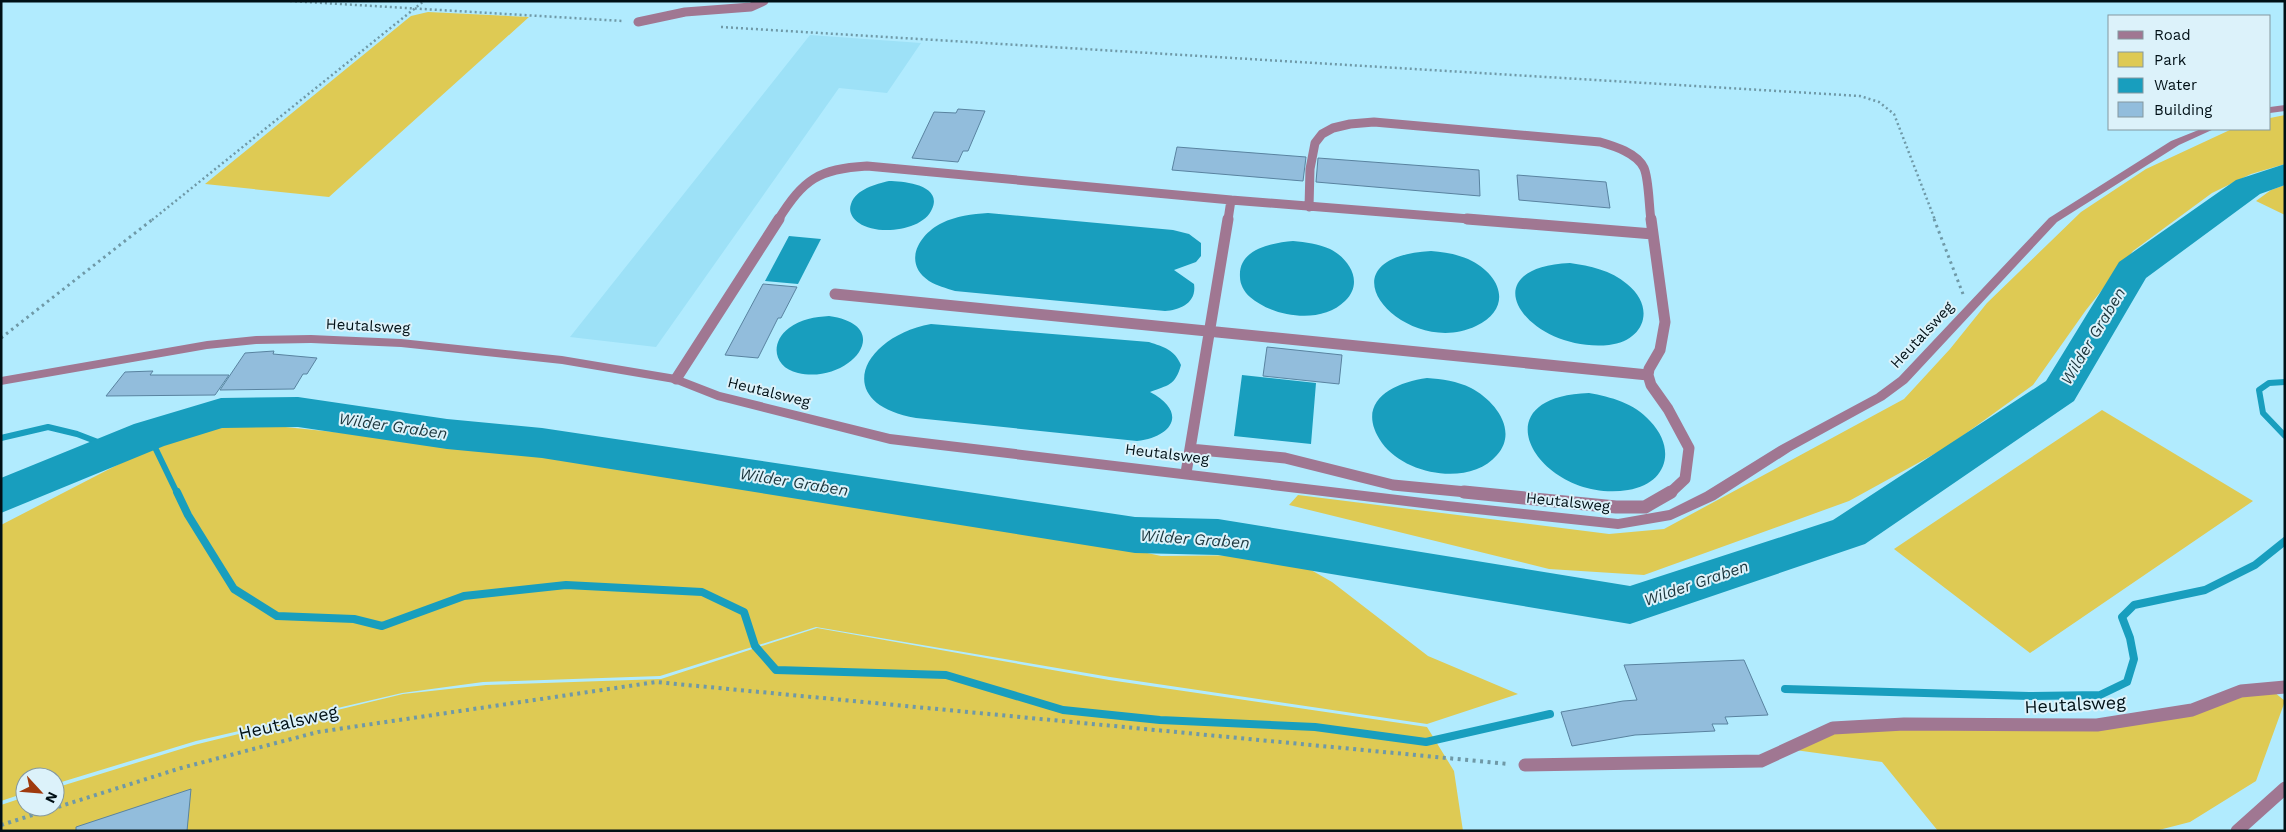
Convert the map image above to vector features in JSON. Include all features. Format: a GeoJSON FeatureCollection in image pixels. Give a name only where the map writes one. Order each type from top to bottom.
{"type":"FeatureCollection","features":[{"type":"Feature","properties":{"kind":"street"},"geometry":{"type":"LineString","coordinates":[[2271,110],[2285,108]]}},
{"type":"Feature","properties":{"kind":"street","name":"Heutalsweg"},"geometry":{"type":"LineString","coordinates":[[1,381],[207,345],[256,340],[311,339],[402,343],[562,360],[676,379],[717,396],[890,438],[1448,506],[1618,524],[1671,515],[1710,496],[1794,444],[1880,397],[1904,380],[1968,309],[2053,220],[2175,143],[2207,130]]}},
{"type":"Feature","properties":{"kind":"lane"},"geometry":{"type":"LineString","coordinates":[[638,22],[685,12],[751,7],[764,1]]}},
{"type":"Feature","properties":{"kind":"lane"},"geometry":{"type":"LineString","coordinates":[[1190,450],[1285,458],[1393,485],[1616,507],[1646,507],[1668,495],[1685,479],[1690,448],[1668,409],[1651,384],[1648,375],[1648,369],[1660,350],[1665,322],[1644,168],[1634,155],[1620,148],[1600,142],[1374,122],[1350,123],[1318,135],[1311,147],[1309,207]]}},
{"type":"Feature","properties":{"kind":"lane"},"geometry":{"type":"LineString","coordinates":[[676,379],[795,194],[815,176],[831,170],[867,166],[1309,207],[1654,234]]}},
{"type":"Feature","properties":{"kind":"lane"},"geometry":{"type":"LineString","coordinates":[[1186,473],[1232,200]]}},
{"type":"Feature","properties":{"kind":"lane"},"geometry":{"type":"LineString","coordinates":[[835,294],[1648,375]]}},
{"type":"Feature","properties":{"kind":"lane","name":"Heutalsweg"},"geometry":{"type":"LineString","coordinates":[[1525,765],[1762,761],[1833,728],[1904,724],[2097,725],[2192,710],[2241,690],[2285,687]]}},
{"type":"Feature","properties":{"kind":"lane"},"geometry":{"type":"LineString","coordinates":[[2237,831],[2285,788]]}},
{"type":"Feature","properties":{"kind":"path"},"geometry":{"type":"LineString","coordinates":[[290,1],[384,6],[414,10],[431,9],[638,22]]}},
{"type":"Feature","properties":{"kind":"path"},"geometry":{"type":"LineString","coordinates":[[1,338],[206,178],[424,1]]}},
{"type":"Feature","properties":{"kind":"path"},"geometry":{"type":"LineString","coordinates":[[715,27],[1860,96],[1881,102],[1894,114],[1968,309]]}},
{"type":"Feature","properties":{"kind":"path","name":"Heutalsweg"},"geometry":{"type":"LineString","coordinates":[[1,825],[181,768],[318,732],[656,682],[1525,765]]}},
{"type":"Feature","properties":{"kind":"shaded area"},"geometry":{"type":"Polygon","coordinates":[[[810,35],[921,43],[887,93],[839,88],[656,347],[570,337],[810,35]]]}},
{"type":"Feature","properties":{"kind":"green space"},"geometry":{"type":"Polygon","coordinates":[[[428,12],[529,17],[329,197],[205,184],[411,16],[428,12]]]}},
{"type":"Feature","properties":{"kind":"green space"},"geometry":{"type":"Polygon","coordinates":[[[2285,115],[2285,164],[2251,174],[2212,193],[2133,251],[2086,310],[2033,385],[1947,447],[1849,501],[1644,575],[1549,569],[1289,505],[1298,495],[1609,534],[1664,529],[1904,399],[1950,349],[1987,303],[2081,212],[2146,169],[2230,130],[2271,130],[2271,118],[2285,115]]]}},
{"type":"Feature","properties":{"kind":"green space"},"geometry":{"type":"Polygon","coordinates":[[[2285,185],[2285,215],[2256,201],[2271,190],[2285,185]]]}},
{"type":"Feature","properties":{"kind":"green space"},"geometry":{"type":"Polygon","coordinates":[[[2102,410],[2253,501],[2030,653],[1894,549],[2102,410]]]}},
{"type":"Feature","properties":{"kind":"green space"},"geometry":{"type":"Polygon","coordinates":[[[266,425],[498,449],[649,474],[959,512],[1161,556],[1285,555],[1332,582],[1428,656],[1518,694],[1427,724],[1110,677],[816,627],[660,676],[483,682],[402,693],[196,741],[65,781],[65,767],[15,767],[15,796],[1,801],[1,525],[121,463],[202,428],[266,425]]]}},
{"type":"Feature","properties":{"kind":"green space"},"geometry":{"type":"Polygon","coordinates":[[[817,628],[1109,680],[1427,727],[1454,771],[1463,831],[1,831],[1,805],[15,800],[15,817],[65,817],[65,785],[194,745],[403,694],[486,685],[661,679],[817,628]]]}},
{"type":"Feature","properties":{"kind":"green space"},"geometry":{"type":"Polygon","coordinates":[[[2274,692],[2285,701],[2256,781],[2190,822],[2155,831],[1938,831],[1882,762],[1795,750],[1834,732],[1916,729],[2102,729],[2238,696],[2274,692]]]}},
{"type":"Feature","properties":{"kind":"water"},"geometry":{"type":"Polygon","coordinates":[[[889,181],[920,186],[932,194],[934,201],[932,209],[927,216],[910,227],[888,230],[867,227],[857,221],[850,210],[857,194],[867,188],[889,181]]]}},
{"type":"Feature","properties":{"kind":"water"},"geometry":{"type":"Polygon","coordinates":[[[988,213],[1173,230],[1189,234],[1201,243],[1201,256],[1196,262],[1174,270],[1194,284],[1193,296],[1182,307],[1165,311],[955,291],[932,283],[921,274],[916,266],[915,258],[917,249],[926,234],[942,223],[953,219],[988,213]]]}},
{"type":"Feature","properties":{"kind":"water"},"geometry":{"type":"Polygon","coordinates":[[[789,236],[821,239],[798,284],[765,281],[789,236]]]}},
{"type":"Feature","properties":{"kind":"water"},"geometry":{"type":"Polygon","coordinates":[[[1293,241],[1312,243],[1330,249],[1349,265],[1354,279],[1351,294],[1335,309],[1310,316],[1297,316],[1260,304],[1244,290],[1240,280],[1241,267],[1244,260],[1250,254],[1266,246],[1293,241]]]}},
{"type":"Feature","properties":{"kind":"water"},"geometry":{"type":"Polygon","coordinates":[[[1431,251],[1450,253],[1468,259],[1489,273],[1499,291],[1499,301],[1488,319],[1476,326],[1449,333],[1423,330],[1400,319],[1383,304],[1374,287],[1378,270],[1396,258],[1431,251]]]}},
{"type":"Feature","properties":{"kind":"water"},"geometry":{"type":"Polygon","coordinates":[[[1570,263],[1593,267],[1614,275],[1636,293],[1644,312],[1638,330],[1631,337],[1609,345],[1580,344],[1554,336],[1534,324],[1520,309],[1515,293],[1521,279],[1538,268],[1570,263]]]}},
{"type":"Feature","properties":{"kind":"water"},"geometry":{"type":"Polygon","coordinates":[[[829,316],[850,322],[860,331],[863,342],[858,353],[848,363],[834,371],[817,374],[798,373],[790,370],[779,361],[777,348],[779,341],[789,328],[813,318],[829,316]]]}},
{"type":"Feature","properties":{"kind":"water"},"geometry":{"type":"Polygon","coordinates":[[[931,324],[1149,342],[1159,346],[1172,352],[1181,365],[1179,372],[1170,384],[1150,392],[1162,400],[1169,408],[1172,415],[1171,423],[1160,434],[1149,439],[1137,441],[916,418],[889,410],[873,399],[865,385],[865,370],[873,356],[887,342],[907,331],[931,324]]]}},
{"type":"Feature","properties":{"kind":"water"},"geometry":{"type":"Polygon","coordinates":[[[1242,375],[1316,383],[1311,444],[1234,436],[1242,375]]]}},
{"type":"Feature","properties":{"kind":"water"},"geometry":{"type":"Polygon","coordinates":[[[1427,378],[1449,381],[1471,388],[1488,400],[1501,417],[1505,426],[1503,445],[1497,455],[1485,465],[1471,471],[1455,474],[1438,473],[1406,463],[1392,454],[1382,443],[1374,429],[1372,417],[1374,406],[1380,397],[1401,385],[1427,378]]]}},
{"type":"Feature","properties":{"kind":"water"},"geometry":{"type":"Polygon","coordinates":[[[1589,393],[1629,405],[1644,415],[1658,432],[1663,443],[1664,464],[1652,481],[1628,490],[1597,490],[1569,481],[1547,467],[1533,448],[1528,429],[1534,412],[1554,399],[1589,393]]]}},
{"type":"Feature","properties":{"kind":"building"},"geometry":{"type":"Polygon","coordinates":[[[958,109],[985,111],[968,151],[963,151],[958,162],[912,158],[934,112],[956,113],[958,109]]]}},
{"type":"Feature","properties":{"kind":"building"},"geometry":{"type":"Polygon","coordinates":[[[1177,147],[1306,157],[1303,181],[1172,170],[1177,147]]]}},
{"type":"Feature","properties":{"kind":"building"},"geometry":{"type":"Polygon","coordinates":[[[1318,158],[1479,170],[1480,196],[1316,182],[1318,158]]]}},
{"type":"Feature","properties":{"kind":"building"},"geometry":{"type":"Polygon","coordinates":[[[1517,175],[1606,182],[1610,208],[1519,200],[1517,175]]]}},
{"type":"Feature","properties":{"kind":"building"},"geometry":{"type":"Polygon","coordinates":[[[763,284],[797,287],[781,318],[778,318],[758,358],[725,355],[763,284]]]}},
{"type":"Feature","properties":{"kind":"building"},"geometry":{"type":"Polygon","coordinates":[[[1267,347],[1342,355],[1339,384],[1263,376],[1267,347]]]}},
{"type":"Feature","properties":{"kind":"building"},"geometry":{"type":"Polygon","coordinates":[[[274,351],[273,354],[317,358],[307,374],[303,374],[294,389],[220,390],[245,353],[274,351]]]}},
{"type":"Feature","properties":{"kind":"building"},"geometry":{"type":"Polygon","coordinates":[[[153,371],[150,375],[229,375],[215,395],[106,396],[125,372],[153,371]]]}},
{"type":"Feature","properties":{"kind":"building"},"geometry":{"type":"Polygon","coordinates":[[[1744,660],[1768,715],[1725,717],[1728,724],[1712,724],[1715,731],[1635,735],[1572,746],[1561,712],[1637,700],[1624,665],[1744,660]]]}},
{"type":"Feature","properties":{"kind":"building"},"geometry":{"type":"Polygon","coordinates":[[[191,789],[187,831],[76,831],[76,827],[191,789]]]}},
{"type":"Feature","properties":{"kind":"waterway","name":"Wilder Graben"},"geometry":{"type":"LineString","coordinates":[[1,496],[149,435],[221,413],[298,412],[447,434],[542,443],[1135,535],[1218,537],[1630,605],[1849,532],[2060,391],[2132,270],[2248,187],[2285,174]]}},
{"type":"Feature","properties":{"kind":"waterway"},"geometry":{"type":"LineString","coordinates":[[2285,382],[2269,383],[2259,390],[2263,413],[2285,436]]}},
{"type":"Feature","properties":{"kind":"waterway"},"geometry":{"type":"LineString","coordinates":[[1,438],[48,427],[77,434],[116,449]]}},
{"type":"Feature","properties":{"kind":"waterway"},"geometry":{"type":"LineString","coordinates":[[149,435],[177,493]]}},
{"type":"Feature","properties":{"kind":"waterway"},"geometry":{"type":"LineString","coordinates":[[177,492],[188,515],[234,589],[277,616],[354,619],[382,626],[464,596],[566,585],[702,592],[744,612],[755,646],[776,670],[946,675],[1063,710],[1160,720],[1315,727],[1426,742],[1550,714]]}},
{"type":"Feature","properties":{"kind":"waterway"},"geometry":{"type":"LineString","coordinates":[[1785,689],[2029,696],[2100,695],[2127,682],[2134,659],[2130,638],[2122,617],[2134,605],[2205,590],[2255,565],[2285,541]]}}]}
